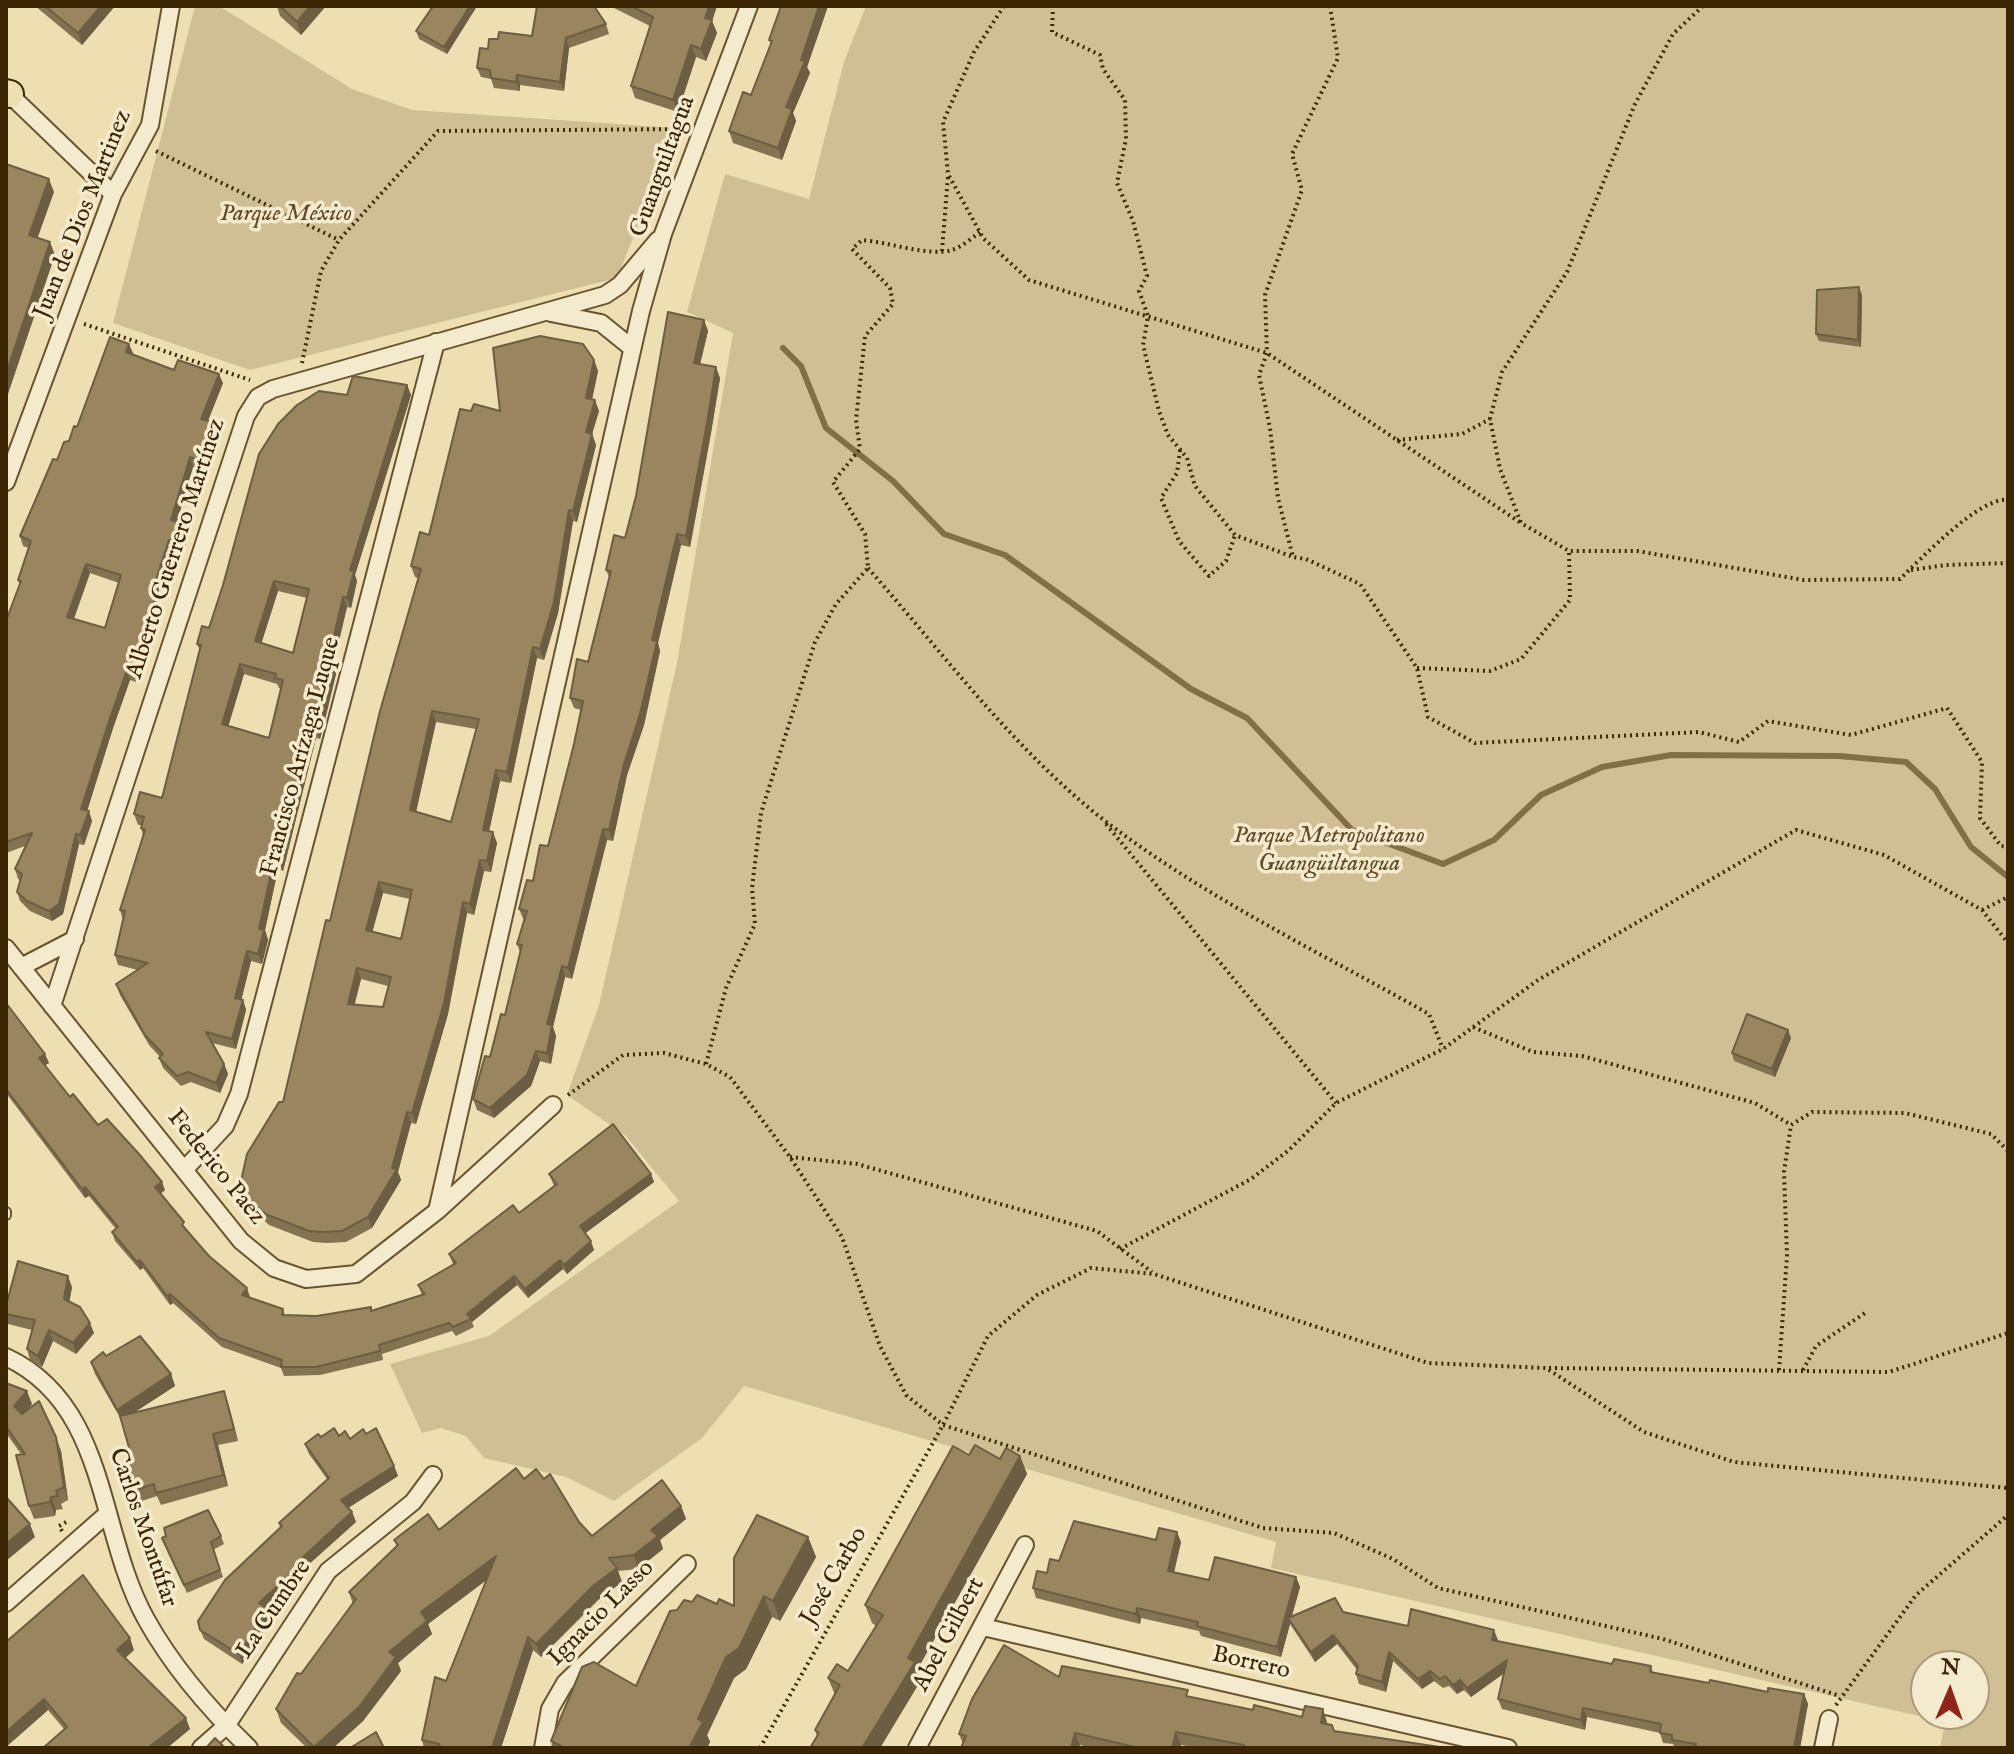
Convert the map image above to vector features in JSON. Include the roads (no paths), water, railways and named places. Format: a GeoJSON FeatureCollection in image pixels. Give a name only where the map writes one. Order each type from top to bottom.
{"type":"FeatureCollection","features":[{"type":"Feature","properties":{"kind":"street","name":"Juan de Dios Martinez"},"geometry":{"type":"LineString","coordinates":[[6,482],[113,194],[150,125],[171,6]]}},
{"type":"Feature","properties":{"kind":"street","name":"Guanguiltagua"},"geometry":{"type":"LineString","coordinates":[[437,1211],[632,348],[663,234],[749,6]]}},
{"type":"Feature","properties":{"kind":"street"},"geometry":{"type":"LineString","coordinates":[[7,93],[113,194]]}},
{"type":"Feature","properties":{"kind":"street","name":"Alberto Guerrero Martínez"},"geometry":{"type":"LineString","coordinates":[[52,1006],[246,416],[258,397],[273,389],[605,295],[620,285],[663,234]]}},
{"type":"Feature","properties":{"kind":"street","name":"Alberto Guerrero Martínez"},"geometry":{"type":"LineString","coordinates":[[548,313],[601,323],[632,348]]}},
{"type":"Feature","properties":{"kind":"street","name":"Francisco Arízaga Luque"},"geometry":{"type":"LineString","coordinates":[[185,1169],[225,1126],[239,1094],[436,342]]}},
{"type":"Feature","properties":{"kind":"street"},"geometry":{"type":"LineString","coordinates":[[21,967],[75,939]]}},
{"type":"Feature","properties":{"kind":"street","name":"Federico Paez"},"geometry":{"type":"LineString","coordinates":[[6,948],[241,1241],[274,1268],[306,1279],[356,1274],[437,1211],[553,1105]]}},
{"type":"Feature","properties":{"kind":"street","name":"Carlos Montúfar"},"geometry":{"type":"LineString","coordinates":[[6,1357],[25,1366],[55,1390],[73,1413],[91,1455],[107,1514],[146,1618],[226,1726],[249,1748]]}},
{"type":"Feature","properties":{"kind":"street","name":"La Cumbre"},"geometry":{"type":"LineString","coordinates":[[201,1748],[226,1726],[328,1571],[413,1502],[433,1475]]}},
{"type":"Feature","properties":{"kind":"street"},"geometry":{"type":"LineString","coordinates":[[6,1603],[107,1514]]}},
{"type":"Feature","properties":{"kind":"street","name":"Abel Gilbert"},"geometry":{"type":"LineString","coordinates":[[917,1748],[1025,1545]]}},
{"type":"Feature","properties":{"kind":"street","name":"Ignacio Lasso"},"geometry":{"type":"LineString","coordinates":[[543,1748],[550,1709],[565,1683],[687,1564]]}},
{"type":"Feature","properties":{"kind":"street","name":"Borrero"},"geometry":{"type":"LineString","coordinates":[[983,1627],[1508,1748]]}},
{"type":"Feature","properties":{"kind":"street"},"geometry":{"type":"LineString","coordinates":[[1823,1748],[1829,1719]]}},
{"type":"Feature","properties":{"kind":"waterway"},"geometry":{"type":"LineString","coordinates":[[783,348],[801,366],[826,428],[893,481],[944,534],[1005,555],[1191,689],[1247,718],[1352,830],[1443,864],[1494,840],[1541,795],[1602,767],[1671,755],[1839,756],[1906,762],[1935,789],[1971,847],[2008,877]]}},
{"type":"Feature","properties":{"kind":"park label","name":"Parque México"},"geometry":{"type":"Point","coordinates":[286,215]}},
{"type":"Feature","properties":{"kind":"park label","name":"Parque Metropolitano Guangüiltangua"},"geometry":{"type":"Point","coordinates":[1329,851]}}]}
